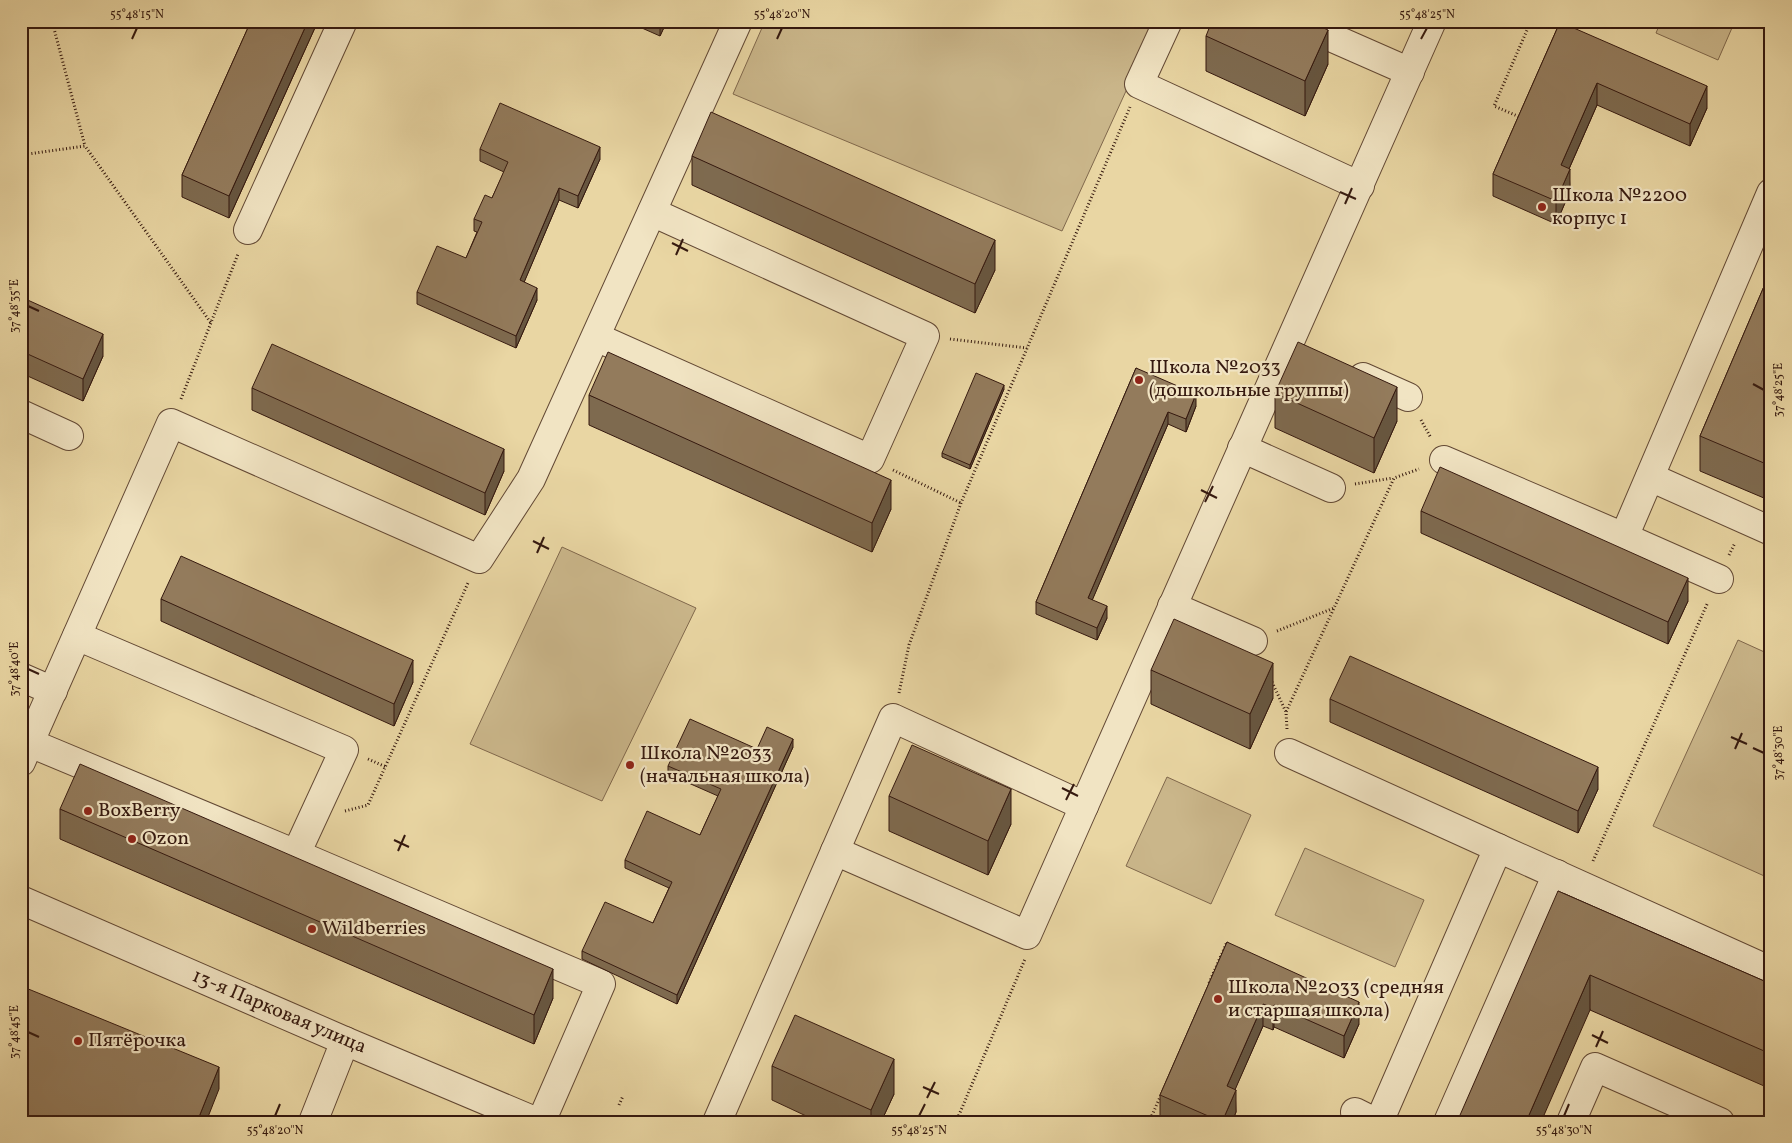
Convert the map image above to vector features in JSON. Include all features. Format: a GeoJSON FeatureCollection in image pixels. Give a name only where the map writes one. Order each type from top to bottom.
{"type":"FeatureCollection","features":[{"type":"Feature","properties":{"kind":"street"},"geometry":{"type":"LineString","coordinates":[[248,230],[343,21]]}},
{"type":"Feature","properties":{"kind":"street"},"geometry":{"type":"LineString","coordinates":[[539,1122],[601,984],[296,854],[26,752],[171,423],[479,559],[531,479],[738,21]]}},
{"type":"Feature","properties":{"kind":"street"},"geometry":{"type":"LineString","coordinates":[[1168,21],[1139,84],[1360,186]]}},
{"type":"Feature","properties":{"kind":"street"},"geometry":{"type":"LineString","coordinates":[[1294,21],[1410,72]]}},
{"type":"Feature","properties":{"kind":"street"},"geometry":{"type":"LineString","coordinates":[[835,850],[1027,935],[1242,448],[1298,349],[1360,186],[1432,21]]}},
{"type":"Feature","properties":{"kind":"street"},"geometry":{"type":"LineString","coordinates":[[1624,537],[1771,193]]}},
{"type":"Feature","properties":{"kind":"street"},"geometry":{"type":"LineString","coordinates":[[596,337],[870,460],[924,336],[652,212]]}},
{"type":"Feature","properties":{"kind":"street"},"geometry":{"type":"LineString","coordinates":[[1340,367],[1408,397]]}},
{"type":"Feature","properties":{"kind":"street"},"geometry":{"type":"LineString","coordinates":[[21,414],[69,436]]}},
{"type":"Feature","properties":{"kind":"street"},"geometry":{"type":"LineString","coordinates":[[1242,448],[1331,488]]}},
{"type":"Feature","properties":{"kind":"street"},"geometry":{"type":"LineString","coordinates":[[1444,460],[1719,579]]}},
{"type":"Feature","properties":{"kind":"street"},"geometry":{"type":"LineString","coordinates":[[1650,478],[1771,531]]}},
{"type":"Feature","properties":{"kind":"street"},"geometry":{"type":"LineString","coordinates":[[1172,606],[1253,641]]}},
{"type":"Feature","properties":{"kind":"street"},"geometry":{"type":"LineString","coordinates":[[77,636],[344,750],[296,854]]}},
{"type":"Feature","properties":{"kind":"street"},"geometry":{"type":"LineString","coordinates":[[21,677],[53,691]]}},
{"type":"Feature","properties":{"kind":"street"},"geometry":{"type":"LineString","coordinates":[[717,1122],[893,718],[1084,806]]}},
{"type":"Feature","properties":{"kind":"street"},"geometry":{"type":"LineString","coordinates":[[1289,753],[1771,970]]}},
{"type":"Feature","properties":{"kind":"street"},"geometry":{"type":"LineString","coordinates":[[1370,1118],[1498,848]]}},
{"type":"Feature","properties":{"kind":"street"},"geometry":{"type":"LineString","coordinates":[[1448,1122],[1557,874]]}},
{"type":"Feature","properties":{"kind":"street","name":"13-я Парковая улица"},"geometry":{"type":"LineString","coordinates":[[21,900],[345,1041],[539,1122]]}},
{"type":"Feature","properties":{"kind":"street"},"geometry":{"type":"LineString","coordinates":[[313,1122],[345,1041]]}},
{"type":"Feature","properties":{"kind":"street"},"geometry":{"type":"LineString","coordinates":[[1571,1122],[1595,1067],[1720,1122]]}},
{"type":"Feature","properties":{"kind":"path"},"geometry":{"type":"LineString","coordinates":[[52,21],[85,146],[211,323]]}},
{"type":"Feature","properties":{"kind":"path"},"geometry":{"type":"LineString","coordinates":[[1527,120],[1494,106],[1531,21]]}},
{"type":"Feature","properties":{"kind":"path"},"geometry":{"type":"LineString","coordinates":[[893,718],[909,645],[961,502],[1139,84]]}},
{"type":"Feature","properties":{"kind":"path"},"geometry":{"type":"LineString","coordinates":[[21,155],[85,146]]}},
{"type":"Feature","properties":{"kind":"path"},"geometry":{"type":"LineString","coordinates":[[171,423],[248,230]]}},
{"type":"Feature","properties":{"kind":"path"},"geometry":{"type":"LineString","coordinates":[[924,336],[1027,348]]}},
{"type":"Feature","properties":{"kind":"path"},"geometry":{"type":"LineString","coordinates":[[1331,488],[1394,478],[1444,460],[1408,397]]}},
{"type":"Feature","properties":{"kind":"path"},"geometry":{"type":"LineString","coordinates":[[870,460],[961,502]]}},
{"type":"Feature","properties":{"kind":"path"},"geometry":{"type":"LineString","coordinates":[[1286,712],[1394,478]]}},
{"type":"Feature","properties":{"kind":"path"},"geometry":{"type":"LineString","coordinates":[[1583,885],[1745,519]]}},
{"type":"Feature","properties":{"kind":"path"},"geometry":{"type":"LineString","coordinates":[[343,811],[368,805],[479,559]]}},
{"type":"Feature","properties":{"kind":"path"},"geometry":{"type":"LineString","coordinates":[[1253,641],[1334,608]]}},
{"type":"Feature","properties":{"kind":"path"},"geometry":{"type":"LineString","coordinates":[[1270,677],[1286,712],[1289,753]]}},
{"type":"Feature","properties":{"kind":"path"},"geometry":{"type":"LineString","coordinates":[[956,1122],[1032,943],[1027,935]]}},
{"type":"Feature","properties":{"kind":"path"},"geometry":{"type":"LineString","coordinates":[[1207,987],[1227,942]]}},
{"type":"Feature","properties":{"kind":"path"},"geometry":{"type":"LineString","coordinates":[[1149,1122],[1161,1095]]}},
{"type":"Feature","properties":{"kind":"path"},"geometry":{"type":"LineString","coordinates":[[619,1104],[623,1096]]}},
{"type":"Feature","properties":{"kind":"shaded area"},"geometry":{"type":"Polygon","coordinates":[[[765,21],[1158,21],[1062,231],[733,94],[765,21]]]}},
{"type":"Feature","properties":{"kind":"shaded area"},"geometry":{"type":"Polygon","coordinates":[[[1661,21],[1735,21],[1718,60],[1656,33],[1661,21]]]}},
{"type":"Feature","properties":{"kind":"shaded area"},"geometry":{"type":"Polygon","coordinates":[[[562,547],[696,608],[602,801],[470,744],[562,547]]]}},
{"type":"Feature","properties":{"kind":"shaded area"},"geometry":{"type":"Polygon","coordinates":[[[1738,640],[1771,655],[1771,879],[1653,826],[1738,640]]]}},
{"type":"Feature","properties":{"kind":"shaded area"},"geometry":{"type":"Polygon","coordinates":[[[1167,777],[1251,815],[1211,904],[1126,866],[1167,777]]]}},
{"type":"Feature","properties":{"kind":"shaded area"},"geometry":{"type":"Polygon","coordinates":[[[1305,848],[1424,900],[1395,967],[1275,915],[1305,848]]]}},
{"type":"Feature","properties":{"kind":"building"},"geometry":{"type":"Polygon","coordinates":[[[251,21],[308,21],[229,196],[182,175],[251,21]]]}},
{"type":"Feature","properties":{"kind":"building"},"geometry":{"type":"Polygon","coordinates":[[[1212,21],[1309,21],[1328,30],[1305,81],[1206,36],[1212,21]]]}},
{"type":"Feature","properties":{"kind":"building"},"geometry":{"type":"Polygon","coordinates":[[[1560,22],[1707,86],[1690,124],[1597,83],[1561,165],[1570,169],[1556,201],[1493,174],[1560,22]]]}},
{"type":"Feature","properties":{"kind":"building"},"geometry":{"type":"Polygon","coordinates":[[[500,103],[600,147],[578,196],[559,188],[520,280],[537,288],[516,336],[417,292],[437,246],[466,258],[482,222],[474,219],[485,195],[492,198],[508,162],[480,149],[500,103]]]}},
{"type":"Feature","properties":{"kind":"building"},"geometry":{"type":"Polygon","coordinates":[[[711,112],[995,240],[975,284],[692,156],[711,112]]]}},
{"type":"Feature","properties":{"kind":"building"},"geometry":{"type":"Polygon","coordinates":[[[1771,270],[1771,466],[1700,436],[1771,270]]]}},
{"type":"Feature","properties":{"kind":"building"},"geometry":{"type":"Polygon","coordinates":[[[21,297],[103,334],[83,379],[21,351],[21,297]]]}},
{"type":"Feature","properties":{"kind":"building"},"geometry":{"type":"Polygon","coordinates":[[[1298,342],[1397,387],[1374,438],[1275,393],[1298,342]]]}},
{"type":"Feature","properties":{"kind":"building"},"geometry":{"type":"Polygon","coordinates":[[[272,344],[504,449],[485,493],[252,388],[272,344]]]}},
{"type":"Feature","properties":{"kind":"building"},"geometry":{"type":"Polygon","coordinates":[[[608,352],[891,480],[872,523],[589,395],[608,352]]]}},
{"type":"Feature","properties":{"kind":"building"},"geometry":{"type":"Polygon","coordinates":[[[1136,368],[1196,394],[1186,419],[1168,412],[1088,598],[1107,606],[1097,628],[1036,602],[1136,368]]]}},
{"type":"Feature","properties":{"kind":"building"},"geometry":{"type":"Polygon","coordinates":[[[976,373],[1004,385],[970,465],[942,453],[976,373]]]}},
{"type":"Feature","properties":{"kind":"building"},"geometry":{"type":"Polygon","coordinates":[[[1440,467],[1688,578],[1668,622],[1421,511],[1440,467]]]}},
{"type":"Feature","properties":{"kind":"building"},"geometry":{"type":"Polygon","coordinates":[[[181,556],[413,660],[394,704],[161,599],[181,556]]]}},
{"type":"Feature","properties":{"kind":"building"},"geometry":{"type":"Polygon","coordinates":[[[1174,619],[1273,663],[1250,714],[1151,670],[1174,619]]]}},
{"type":"Feature","properties":{"kind":"building"},"geometry":{"type":"Polygon","coordinates":[[[1350,656],[1598,767],[1578,811],[1330,699],[1350,656]]]}},
{"type":"Feature","properties":{"kind":"building"},"geometry":{"type":"Polygon","coordinates":[[[690,719],[757,749],[767,727],[793,739],[677,995],[582,951],[605,902],[653,923],[672,882],[625,860],[647,811],[700,835],[721,789],[668,766],[690,719]]]}},
{"type":"Feature","properties":{"kind":"building"},"geometry":{"type":"Polygon","coordinates":[[[912,745],[1011,789],[988,841],[889,796],[912,745]]]}},
{"type":"Feature","properties":{"kind":"building"},"geometry":{"type":"Polygon","coordinates":[[[80,764],[553,969],[534,1015],[60,809],[80,764]]]}},
{"type":"Feature","properties":{"kind":"building"},"geometry":{"type":"Polygon","coordinates":[[[1558,891],[1771,984],[1771,1054],[1590,975],[1526,1122],[1457,1122],[1558,891]]]}},
{"type":"Feature","properties":{"kind":"building"},"geometry":{"type":"Polygon","coordinates":[[[1227,942],[1359,1002],[1344,1036],[1274,1005],[1273,1008],[1263,1004],[1227,1086],[1236,1090],[1222,1122],[1160,1095],[1227,942]]]}},
{"type":"Feature","properties":{"kind":"building"},"geometry":{"type":"Polygon","coordinates":[[[21,986],[219,1067],[197,1122],[21,1122],[21,986]]]}},
{"type":"Feature","properties":{"kind":"building"},"geometry":{"type":"Polygon","coordinates":[[[795,1015],[894,1059],[871,1110],[772,1066],[795,1015]]]}},
{"type":"Feature","properties":{"kind":"place","name":"Школа №2200 корпус 1"},"geometry":{"type":"Point","coordinates":[1542,207]}},
{"type":"Feature","properties":{"kind":"place","name":"Школа №2033 (дошкольные группы)"},"geometry":{"type":"Point","coordinates":[1139,380]}},
{"type":"Feature","properties":{"kind":"place","name":"Школа №2033 (начальная школа)"},"geometry":{"type":"Point","coordinates":[630,765]}},
{"type":"Feature","properties":{"kind":"place","name":"BoxBerry"},"geometry":{"type":"Point","coordinates":[88,811]}},
{"type":"Feature","properties":{"kind":"place","name":"Ozon"},"geometry":{"type":"Point","coordinates":[132,839]}},
{"type":"Feature","properties":{"kind":"place","name":"Wildberries"},"geometry":{"type":"Point","coordinates":[312,929]}},
{"type":"Feature","properties":{"kind":"place","name":"Школа №2033 (средняя и старшая школа)"},"geometry":{"type":"Point","coordinates":[1218,999]}},
{"type":"Feature","properties":{"kind":"place","name":"Пятёрочка"},"geometry":{"type":"Point","coordinates":[78,1041]}}]}
